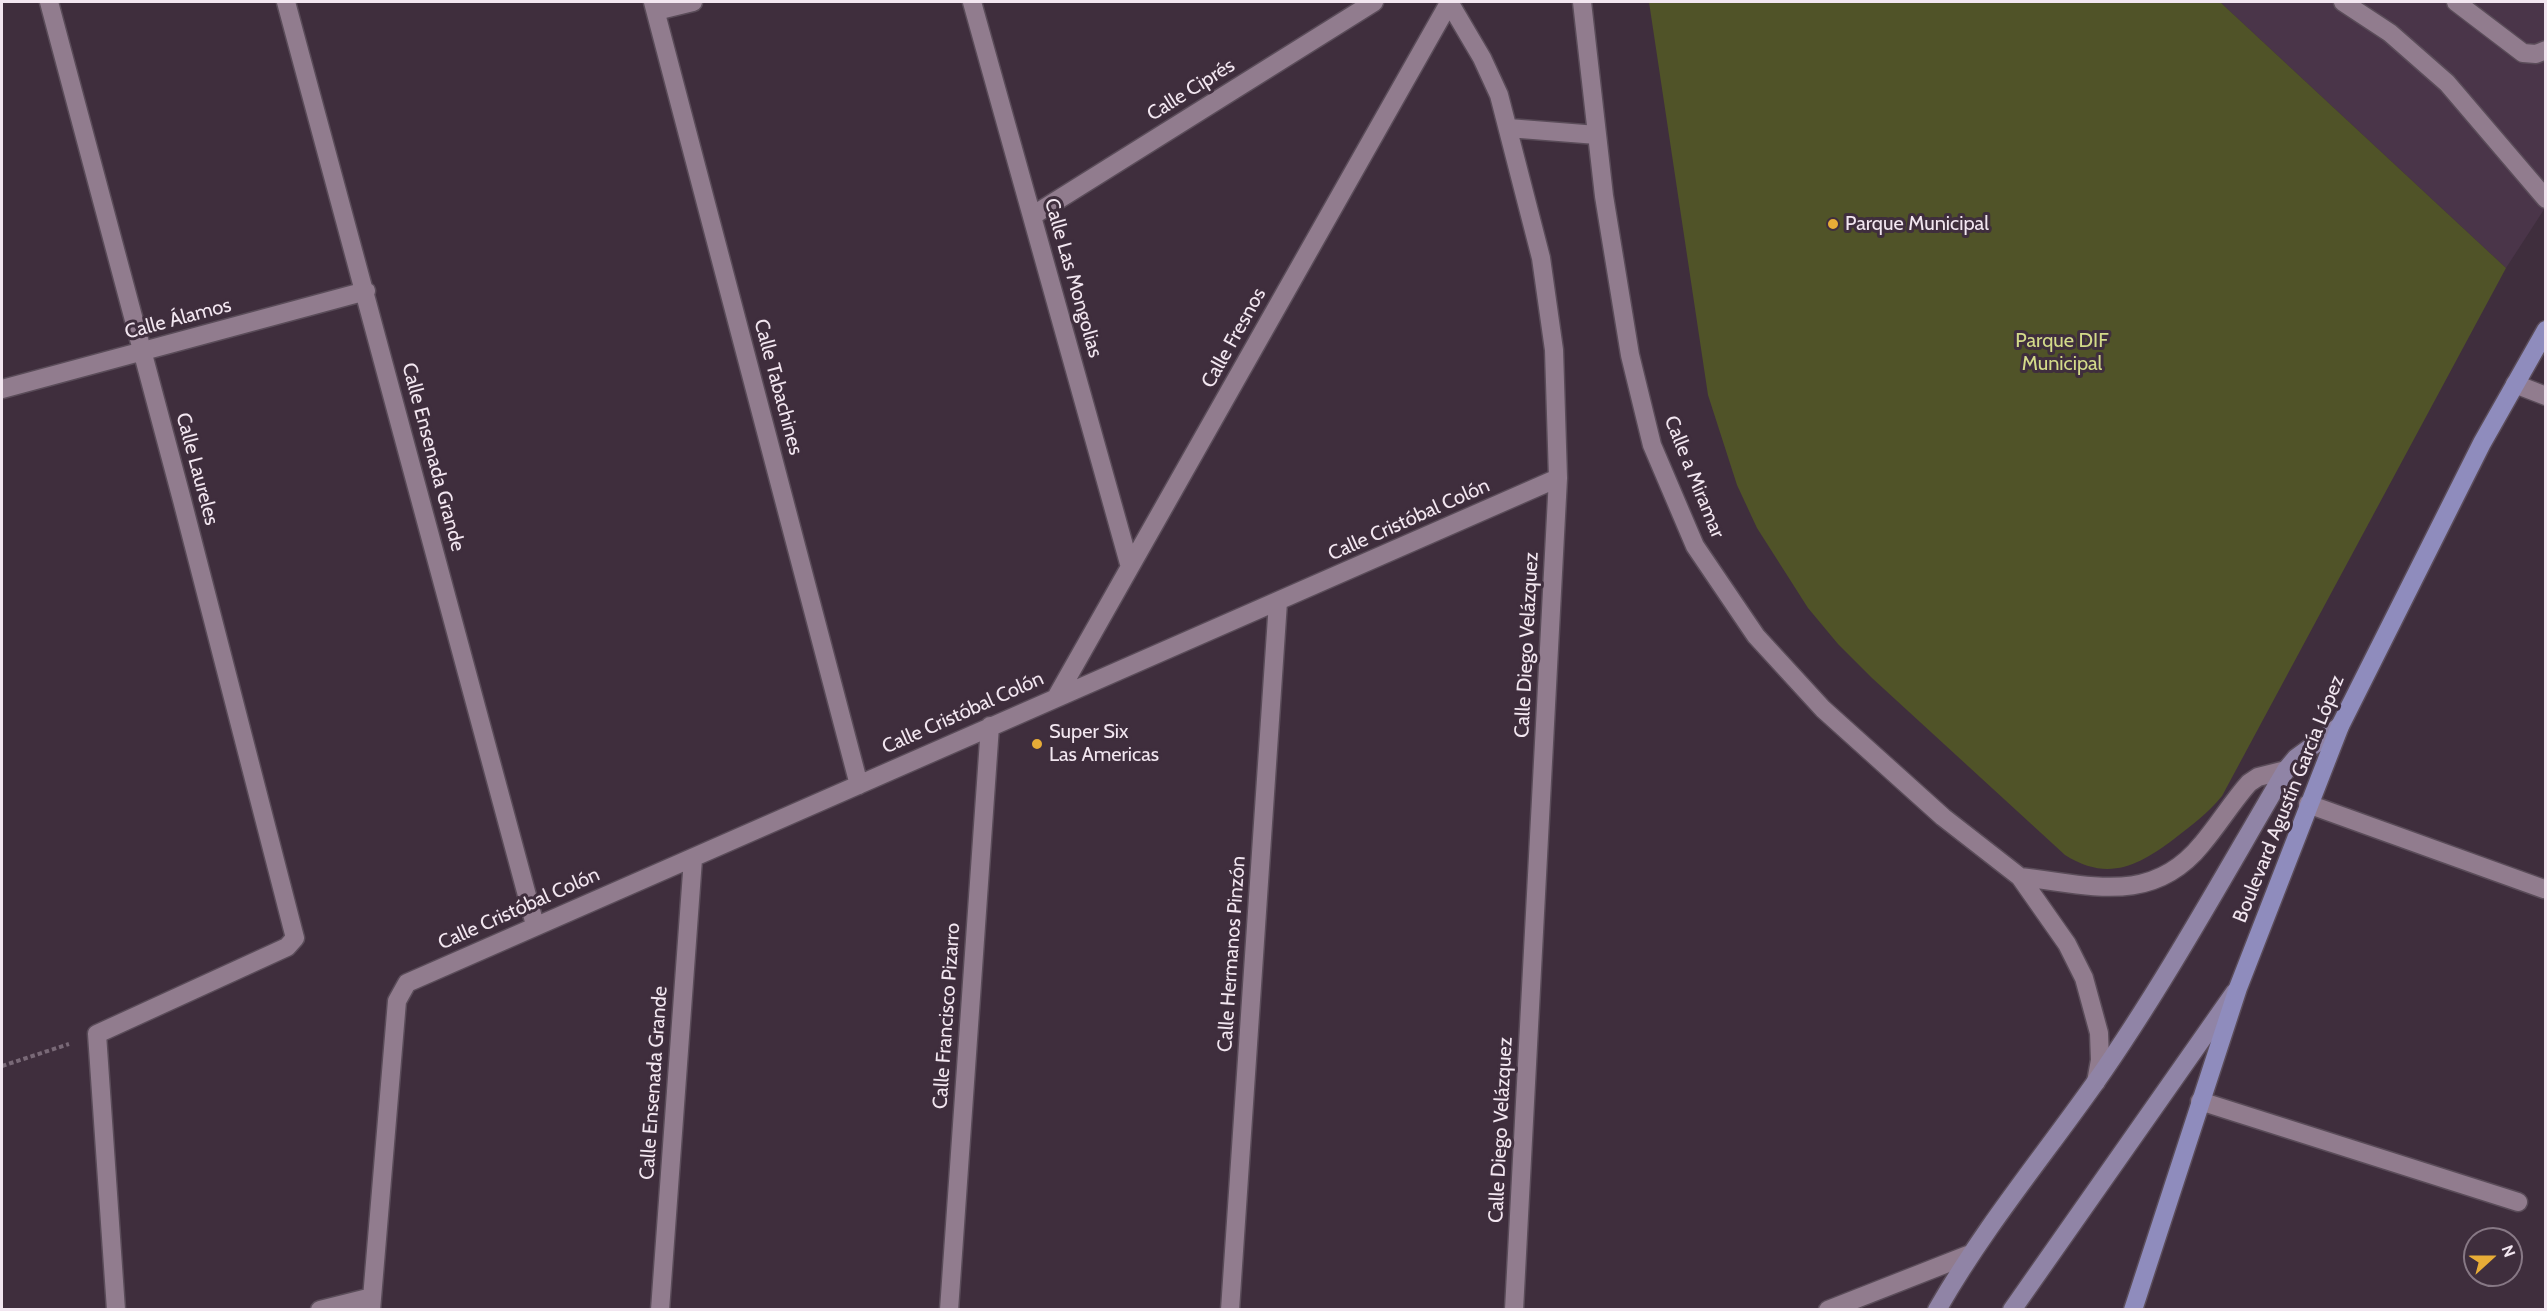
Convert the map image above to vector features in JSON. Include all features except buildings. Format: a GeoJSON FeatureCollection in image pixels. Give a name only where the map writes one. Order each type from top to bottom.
{"type":"FeatureCollection","features":[{"type":"Feature","properties":{"kind":"main road","name":"Boulevard Agustín García López"},"geometry":{"type":"LineString","coordinates":[[2133,1310],[2238,988],[2340,726],[2403,595],[2481,443],[2546,330]]}},
{"type":"Feature","properties":{"kind":"street","name":"Calle Laureles"},"geometry":{"type":"LineString","coordinates":[[49,2],[143,352],[295,938],[287,947],[97,1034]]}},
{"type":"Feature","properties":{"kind":"street","name":"Calle Ensenada Grande"},"geometry":{"type":"LineString","coordinates":[[285,2],[366,291],[535,925]]}},
{"type":"Feature","properties":{"kind":"street"},"geometry":{"type":"LineString","coordinates":[[655,6],[693,2]]}},
{"type":"Feature","properties":{"kind":"street","name":"Calle Las Mongolias"},"geometry":{"type":"LineString","coordinates":[[972,2],[1130,567]]}},
{"type":"Feature","properties":{"kind":"street","name":"Calle Ciprés"},"geometry":{"type":"LineString","coordinates":[[1032,216],[1374,2]]}},
{"type":"Feature","properties":{"kind":"street","name":"Calle Diego Velázquez"},"geometry":{"type":"LineString","coordinates":[[1449,2],[1482,58],[1499,95],[1541,258],[1552,338],[1558,478],[1514,1310]]}},
{"type":"Feature","properties":{"kind":"street","name":"Calle Fresnos"},"geometry":{"type":"LineString","coordinates":[[1057,696],[1449,2]]}},
{"type":"Feature","properties":{"kind":"street","name":"Calle a Miramar"},"geometry":{"type":"LineString","coordinates":[[1582,2],[1597,135],[1630,355],[1652,445],[1695,546],[1756,636],[1823,709],[1943,817],[2020,878],[2067,944],[2084,978],[2099,1033],[2100,1060],[2096,1082]]}},
{"type":"Feature","properties":{"kind":"street"},"geometry":{"type":"LineString","coordinates":[[2456,2],[2523,53],[2536,54],[2546,50]]}},
{"type":"Feature","properties":{"kind":"street"},"geometry":{"type":"LineString","coordinates":[[2353,4],[2415,52],[2447,83],[2546,199]]}},
{"type":"Feature","properties":{"kind":"street","name":"Calle Tabachines"},"geometry":{"type":"LineString","coordinates":[[655,6],[859,785]]}},
{"type":"Feature","properties":{"kind":"street"},"geometry":{"type":"LineString","coordinates":[[1509,128],[1597,135]]}},
{"type":"Feature","properties":{"kind":"street","name":"Calle Álamos"},"geometry":{"type":"LineString","coordinates":[[2,389],[366,291]]}},
{"type":"Feature","properties":{"kind":"street"},"geometry":{"type":"LineString","coordinates":[[2515,384],[2546,396]]}},
{"type":"Feature","properties":{"kind":"street","name":"Calle Cristóbal Colón"},"geometry":{"type":"LineString","coordinates":[[371,1303],[397,1001],[407,983],[1558,478]]}},
{"type":"Feature","properties":{"kind":"street","name":"Calle Hermanos Pinzón"},"geometry":{"type":"LineString","coordinates":[[1230,1310],[1278,602]]}},
{"type":"Feature","properties":{"kind":"street","name":"Calle Francisco Pizarro"},"geometry":{"type":"LineString","coordinates":[[949,1310],[990,726]]}},
{"type":"Feature","properties":{"kind":"street"},"geometry":{"type":"LineString","coordinates":[[1937,1310],[1968,1256],[2096,1082],[2171,964],[2286,770],[2296,758],[2340,726]]}},
{"type":"Feature","properties":{"kind":"street"},"geometry":{"type":"LineString","coordinates":[[2020,878],[2113,889],[2133,886],[2165,876],[2202,845],[2249,783],[2258,777],[2286,770]]}},
{"type":"Feature","properties":{"kind":"street"},"geometry":{"type":"LineString","coordinates":[[2308,804],[2544,889]]}},
{"type":"Feature","properties":{"kind":"street","name":"Calle Ensenada Grande"},"geometry":{"type":"LineString","coordinates":[[660,1310],[693,859]]}},
{"type":"Feature","properties":{"kind":"street"},"geometry":{"type":"LineString","coordinates":[[2012,1310],[2238,988]]}},
{"type":"Feature","properties":{"kind":"street"},"geometry":{"type":"LineString","coordinates":[[97,1034],[116,1310]]}},
{"type":"Feature","properties":{"kind":"street"},"geometry":{"type":"LineString","coordinates":[[2200,1101],[2518,1202]]}},
{"type":"Feature","properties":{"kind":"street"},"geometry":{"type":"LineString","coordinates":[[1828,1310],[1968,1256]]}},
{"type":"Feature","properties":{"kind":"street"},"geometry":{"type":"LineString","coordinates":[[320,1310],[371,1303]]}},
{"type":"Feature","properties":{"kind":"path"},"geometry":{"type":"LineString","coordinates":[[2,1066],[97,1034]]}},
{"type":"Feature","properties":{"kind":"shaded area"},"geometry":{"type":"Polygon","coordinates":[[[2220,2],[2545,2],[2545,208],[2506,268],[2220,2]]]}},
{"type":"Feature","properties":{"kind":"green space","name":"Parque DIF Municipal"},"geometry":{"type":"Polygon","coordinates":[[[1649,2],[2220,2],[2506,268],[2222,796],[2193,824],[2148,857],[2122,867],[2109,869],[2095,868],[2065,855],[1838,644],[1808,608],[1757,528],[1737,485],[1708,395],[1649,2]]]}},
{"type":"Feature","properties":{"kind":"place","name":"Parque Municipal"},"geometry":{"type":"Point","coordinates":[1833,224]}},
{"type":"Feature","properties":{"kind":"place","name":"Super Six Las Americas"},"geometry":{"type":"Point","coordinates":[1037,744]}}]}
